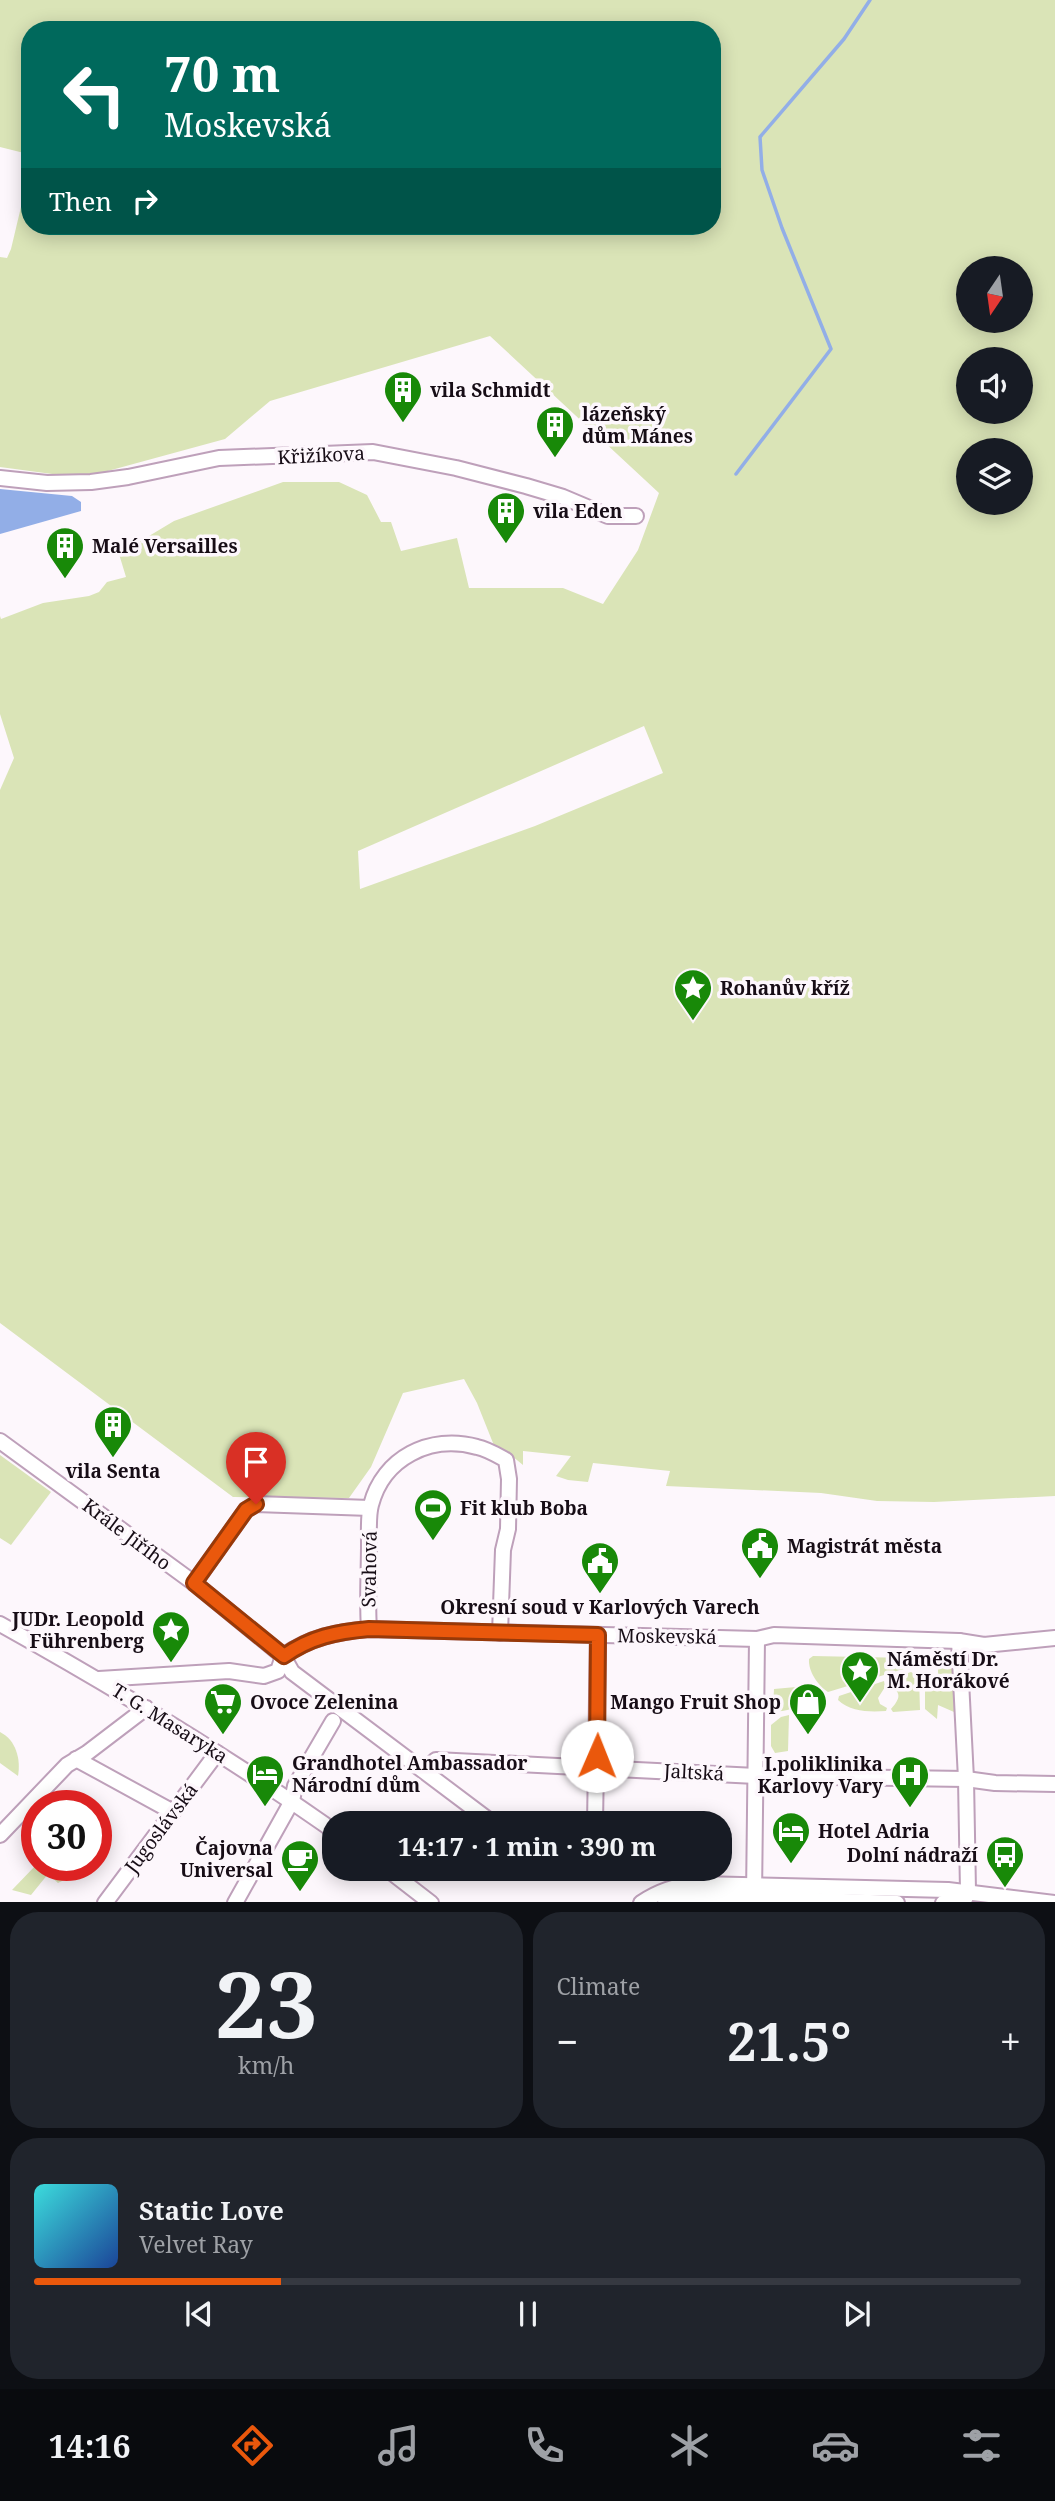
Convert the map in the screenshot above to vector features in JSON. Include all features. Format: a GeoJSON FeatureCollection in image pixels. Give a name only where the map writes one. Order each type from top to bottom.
{"type":"FeatureCollection","features":[{"type":"Feature","properties":{"kind":"street","name":"Křižíkova"},"geometry":{"type":"LineString","coordinates":[[0,478],[47,483],[91,482],[219,458],[373,452],[456,468],[526,486],[563,497],[608,516],[636,516]]}},
{"type":"Feature","properties":{"kind":"street","name":"Krále Jiřího"},"geometry":{"type":"LineString","coordinates":[[0,1441],[194,1583],[284,1656],[292,1672],[477,1811]]}},
{"type":"Feature","properties":{"kind":"street","name":"Svahová"},"geometry":{"type":"LineString","coordinates":[[369,1629],[370,1508],[377,1487],[386,1472],[414,1450],[463,1444],[478,1447],[506,1460],[509,1479],[508,1529],[503,1550],[500,1633]]}},
{"type":"Feature","properties":{"kind":"street","name":"Svahová"},"geometry":{"type":"LineString","coordinates":[[194,1583],[246,1510],[256,1504],[370,1508]]}},
{"type":"Feature","properties":{"kind":"street","name":"T. G. Masaryka"},"geometry":{"type":"LineString","coordinates":[[0,1624],[99,1679],[322,1822]]}},
{"type":"Feature","properties":{"kind":"street","name":"Moskevská"},"geometry":{"type":"LineString","coordinates":[[99,1679],[229,1671],[264,1676],[278,1671],[284,1656],[303,1643],[339,1632],[369,1629],[757,1639],[774,1635],[984,1645],[1055,1638]]}},
{"type":"Feature","properties":{"kind":"street"},"geometry":{"type":"LineString","coordinates":[[595,1811],[598,1635]]}},
{"type":"Feature","properties":{"kind":"street"},"geometry":{"type":"LineString","coordinates":[[754,1891],[757,1639]]}},
{"type":"Feature","properties":{"kind":"street"},"geometry":{"type":"LineString","coordinates":[[943,1902],[965,1899],[968,1891],[959,1642]]}},
{"type":"Feature","properties":{"kind":"street"},"geometry":{"type":"LineString","coordinates":[[0,1835],[67,1765],[146,1709]]}},
{"type":"Feature","properties":{"kind":"street"},"geometry":{"type":"LineString","coordinates":[[235,1902],[292,1801],[295,1786],[332,1721]]}},
{"type":"Feature","properties":{"kind":"street","name":"Jugoslávská"},"geometry":{"type":"LineString","coordinates":[[105,1902],[217,1753]]}},
{"type":"Feature","properties":{"kind":"street"},"geometry":{"type":"LineString","coordinates":[[82,1756],[173,1812]]}},
{"type":"Feature","properties":{"kind":"street","name":"Jaltská"},"geometry":{"type":"LineString","coordinates":[[425,1770],[436,1760],[756,1776]]}},
{"type":"Feature","properties":{"kind":"street"},"geometry":{"type":"LineString","coordinates":[[756,1776],[966,1779],[995,1783],[1055,1784]]}},
{"type":"Feature","properties":{"kind":"street"},"geometry":{"type":"LineString","coordinates":[[403,1881],[431,1902]]}},
{"type":"Feature","properties":{"kind":"street"},"geometry":{"type":"LineString","coordinates":[[640,1902],[679,1885],[897,1902]]}},
{"type":"Feature","properties":{"kind":"street"},"geometry":{"type":"LineString","coordinates":[[665,1902],[754,1891],[968,1891],[1055,1902]]}},
{"type":"Feature","properties":{"kind":"green space"},"geometry":{"type":"Polygon","coordinates":[[[0,0],[1055,0],[1055,1496],[934,1502],[877,1501],[821,1493],[666,1486],[670,1471],[593,1463],[588,1482],[568,1480],[556,1476],[571,1456],[523,1451],[523,1465],[495,1448],[464,1379],[403,1393],[371,1467],[349,1498],[233,1497],[0,1323],[0,790],[14,758],[0,714],[0,616],[1,619],[43,603],[99,592],[107,582],[126,577],[119,554],[174,521],[283,482],[339,482],[367,495],[381,522],[391,522],[401,551],[457,538],[469,588],[563,588],[603,604],[638,550],[659,493],[490,336],[270,401],[225,439],[82,478],[0,467],[0,257],[7,258],[11,249],[21,207],[21,235],[721,235],[721,21],[21,21],[21,152],[0,147],[0,0]],[[644,726],[358,851],[360,889],[535,826],[663,773],[644,726]]]}},
{"type":"Feature","properties":{"kind":"green space"},"geometry":{"type":"Polygon","coordinates":[[[0,1455],[51,1492],[11,1545],[0,1538],[0,1455]]]}},
{"type":"Feature","properties":{"kind":"green space"},"geometry":{"type":"Polygon","coordinates":[[[813,1656],[909,1658],[911,1661],[907,1668],[828,1692],[812,1673],[809,1659],[813,1656]]]}},
{"type":"Feature","properties":{"kind":"green space"},"geometry":{"type":"Polygon","coordinates":[[[953,1666],[955,1709],[954,1712],[938,1705],[937,1719],[925,1709],[925,1685],[938,1685],[938,1667],[953,1666]]]}},
{"type":"Feature","properties":{"kind":"green space"},"geometry":{"type":"Polygon","coordinates":[[[911,1672],[919,1677],[920,1710],[893,1712],[891,1709],[898,1700],[898,1694],[890,1686],[890,1679],[911,1672]]]}},
{"type":"Feature","properties":{"kind":"green space"},"geometry":{"type":"Polygon","coordinates":[[[884,1681],[885,1687],[878,1698],[880,1704],[887,1708],[886,1711],[854,1709],[838,1700],[839,1696],[884,1681]]]}},
{"type":"Feature","properties":{"kind":"green space"},"geometry":{"type":"Polygon","coordinates":[[[807,1686],[813,1689],[813,1694],[805,1702],[789,1709],[773,1711],[774,1689],[807,1686]]]}},
{"type":"Feature","properties":{"kind":"green space"},"geometry":{"type":"Polygon","coordinates":[[[789,1715],[788,1751],[775,1753],[771,1746],[771,1725],[781,1717],[789,1715]]]}},
{"type":"Feature","properties":{"kind":"green space"},"geometry":{"type":"Polygon","coordinates":[[[0,1732],[14,1745],[19,1763],[18,1776],[0,1763],[0,1732]]]}},
{"type":"Feature","properties":{"kind":"green space"},"geometry":{"type":"Polygon","coordinates":[[[21,1881],[42,1881],[31,1895],[12,1890],[21,1881]]]}},
{"type":"Feature","properties":{"kind":"water","name":"Malé Versailles"},"geometry":{"type":"Polygon","coordinates":[[[0,489],[72,496],[81,502],[81,511],[0,534],[0,489]]]}},
{"type":"Feature","properties":{"kind":"waterway"},"geometry":{"type":"LineString","coordinates":[[736,474],[831,349],[782,228],[762,170],[760,137],[844,39],[870,0]]}},
{"type":"Feature","properties":{"kind":"place","name":"vila Schmidt"},"geometry":{"type":"Point","coordinates":[403,424]}},
{"type":"Feature","properties":{"kind":"place","name":"lázeňský dům Mánes"},"geometry":{"type":"Point","coordinates":[555,459]}},
{"type":"Feature","properties":{"kind":"place","name":"vila Eden"},"geometry":{"type":"Point","coordinates":[506,545]}},
{"type":"Feature","properties":{"kind":"place","name":"Malé Versailles"},"geometry":{"type":"Point","coordinates":[65,580]}},
{"type":"Feature","properties":{"kind":"place","name":"Rohanův kříž"},"geometry":{"type":"Point","coordinates":[693,1022]}},
{"type":"Feature","properties":{"kind":"place","name":"vila Senta"},"geometry":{"type":"Point","coordinates":[113,1459]}},
{"type":"Feature","properties":{"kind":"place","name":"Fit klub Boba"},"geometry":{"type":"Point","coordinates":[433,1542]}},
{"type":"Feature","properties":{"kind":"place","name":"Magistrát města"},"geometry":{"type":"Point","coordinates":[760,1580]}},
{"type":"Feature","properties":{"kind":"place","name":"Okresní soud v Karlových Varech"},"geometry":{"type":"Point","coordinates":[600,1595]}},
{"type":"Feature","properties":{"kind":"place","name":"JUDr. Leopold Führenberg"},"geometry":{"type":"Point","coordinates":[171,1664]}},
{"type":"Feature","properties":{"kind":"place","name":"Náměstí Dr. M. Horákové"},"geometry":{"type":"Point","coordinates":[860,1704]}},
{"type":"Feature","properties":{"kind":"place","name":"Ovoce Zelenina"},"geometry":{"type":"Point","coordinates":[223,1736]}},
{"type":"Feature","properties":{"kind":"place","name":"Mango Fruit Shop"},"geometry":{"type":"Point","coordinates":[808,1736]}},
{"type":"Feature","properties":{"kind":"place","name":"Grandhotel Ambassador Národní dům"},"geometry":{"type":"Point","coordinates":[265,1808]}},
{"type":"Feature","properties":{"kind":"place","name":"I.poliklinika Karlovy Vary"},"geometry":{"type":"Point","coordinates":[910,1809]}},
{"type":"Feature","properties":{"kind":"place","name":"Hotel Adria"},"geometry":{"type":"Point","coordinates":[791,1865]}},
{"type":"Feature","properties":{"kind":"place","name":"Dolní nádraží"},"geometry":{"type":"Point","coordinates":[1005,1889]}},
{"type":"Feature","properties":{"kind":"place","name":"Čajovna Universal"},"geometry":{"type":"Point","coordinates":[300,1893]}},
{"type":"Feature","properties":{"kind":"route"},"geometry":{"type":"LineString","coordinates":[[256,1504],[246,1510],[194,1583],[284,1656],[303,1643],[339,1632],[369,1629],[598,1635],[597,1756]]}}]}
